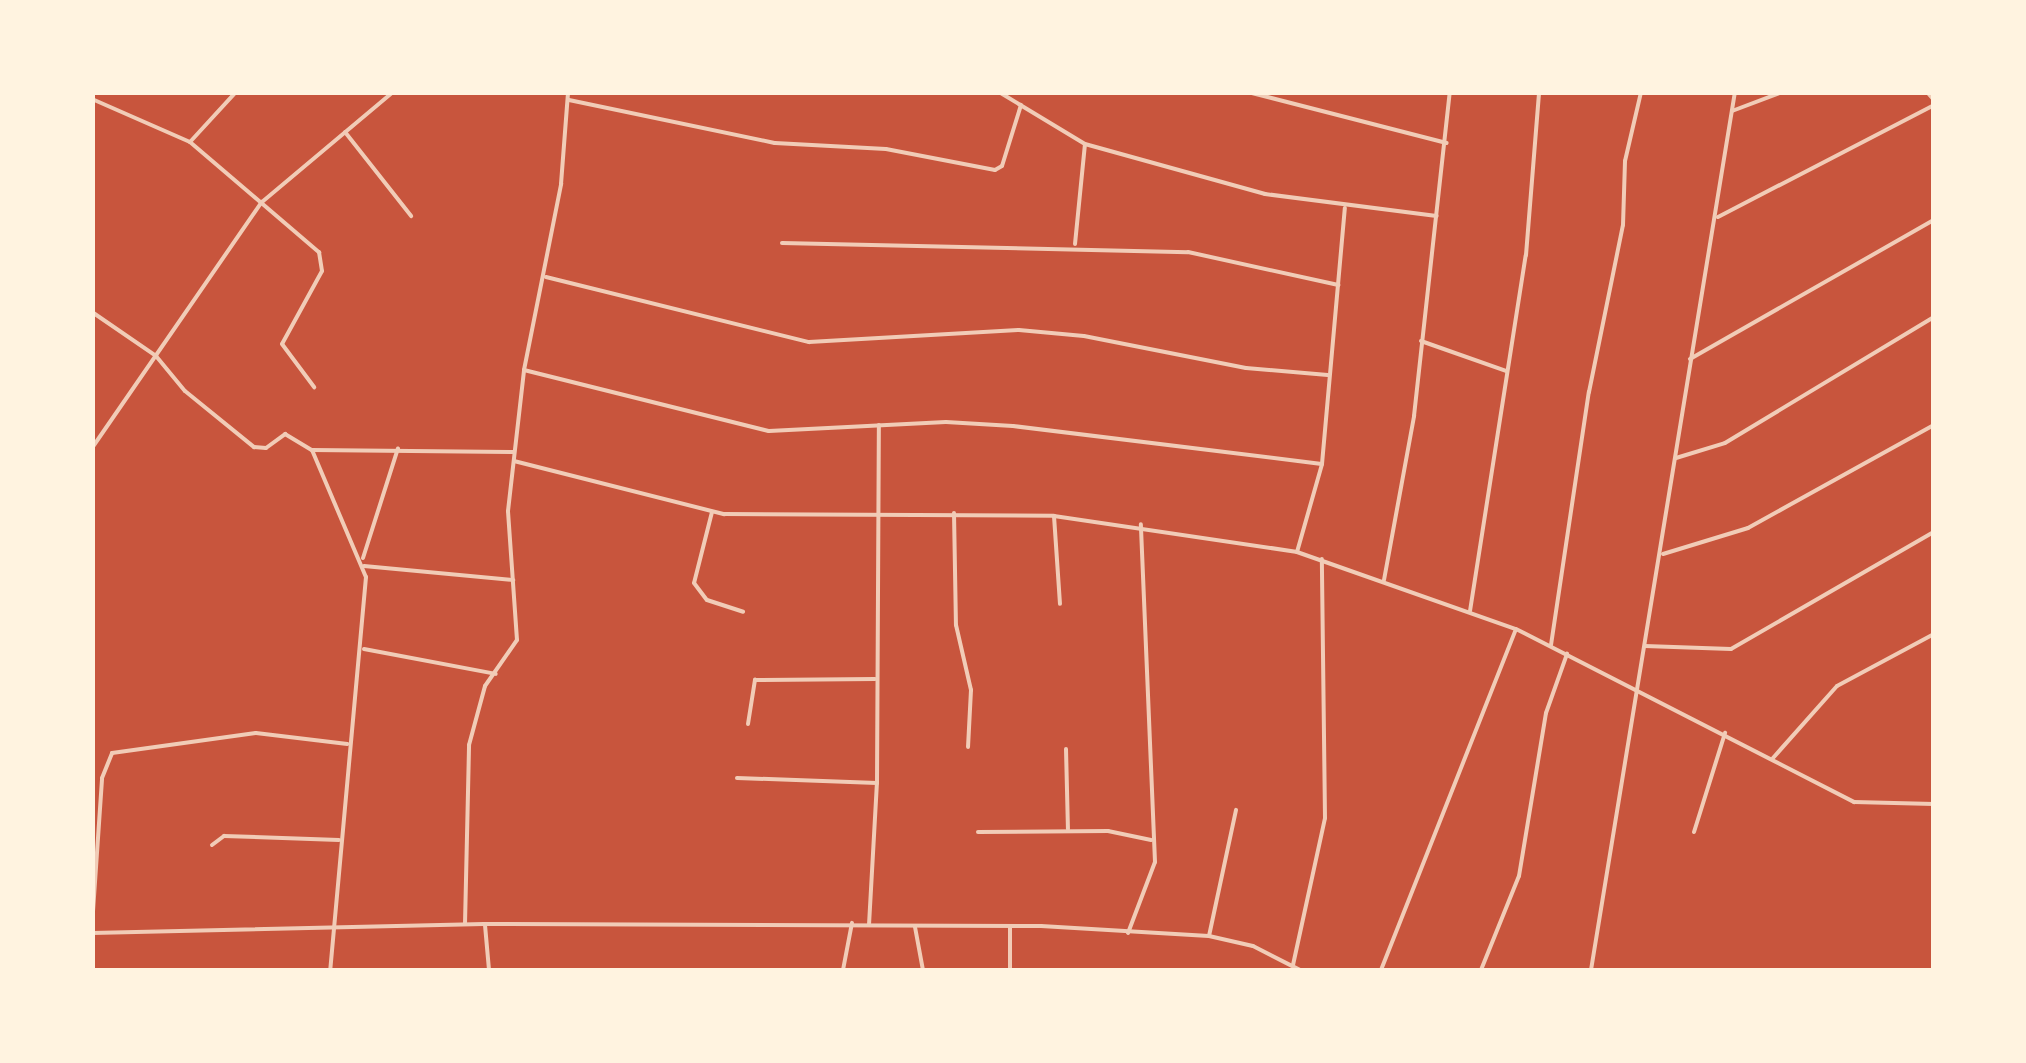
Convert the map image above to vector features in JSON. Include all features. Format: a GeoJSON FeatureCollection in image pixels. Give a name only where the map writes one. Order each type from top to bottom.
{"type":"FeatureCollection","features":[{"type":"Feature","properties":{"kind":"street"},"geometry":{"type":"LineString","coordinates":[[190,142],[236,92]]}},
{"type":"Feature","properties":{"kind":"street"},"geometry":{"type":"LineString","coordinates":[[92,448],[262,202],[393,92]]}},
{"type":"Feature","properties":{"kind":"street"},"geometry":{"type":"LineString","coordinates":[[465,925],[470,745],[485,686],[517,640],[508,552],[514,461],[524,370],[546,277],[568,92]]}},
{"type":"Feature","properties":{"kind":"street"},"geometry":{"type":"LineString","coordinates":[[999,92],[1086,144],[1265,194],[1346,208],[1438,216]]}},
{"type":"Feature","properties":{"kind":"street"},"geometry":{"type":"LineString","coordinates":[[1248,92],[1448,143]]}},
{"type":"Feature","properties":{"kind":"street"},"geometry":{"type":"LineString","coordinates":[[1384,580],[1402,501],[1448,143],[1450,92]]}},
{"type":"Feature","properties":{"kind":"street"},"geometry":{"type":"LineString","coordinates":[[1470,611],[1532,197],[1538,92]]}},
{"type":"Feature","properties":{"kind":"street"},"geometry":{"type":"LineString","coordinates":[[1550,645],[1588,392],[1623,224],[1624,161],[1641,92]]}},
{"type":"Feature","properties":{"kind":"street"},"geometry":{"type":"LineString","coordinates":[[1592,970],[1736,92]]}},
{"type":"Feature","properties":{"kind":"street"},"geometry":{"type":"LineString","coordinates":[[1732,112],[1782,92]]}},
{"type":"Feature","properties":{"kind":"street"},"geometry":{"type":"LineString","coordinates":[[1718,216],[1934,102],[1928,92]]}},
{"type":"Feature","properties":{"kind":"street"},"geometry":{"type":"LineString","coordinates":[[92,98],[190,142],[262,202],[322,261],[282,336],[289,362],[314,387]]}},
{"type":"Feature","properties":{"kind":"street"},"geometry":{"type":"LineString","coordinates":[[567,100],[757,140],[886,150],[995,170],[1002,166],[1021,105]]}},
{"type":"Feature","properties":{"kind":"street"},"geometry":{"type":"LineString","coordinates":[[345,132],[411,216]]}},
{"type":"Feature","properties":{"kind":"street"},"geometry":{"type":"LineString","coordinates":[[1075,246],[1086,144]]}},
{"type":"Feature","properties":{"kind":"street"},"geometry":{"type":"LineString","coordinates":[[1297,552],[1322,464],[1346,208]]}},
{"type":"Feature","properties":{"kind":"street"},"geometry":{"type":"LineString","coordinates":[[1690,359],[1934,220]]}},
{"type":"Feature","properties":{"kind":"street"},"geometry":{"type":"LineString","coordinates":[[782,243],[1075,246],[1188,252],[1338,286]]}},
{"type":"Feature","properties":{"kind":"street"},"geometry":{"type":"LineString","coordinates":[[546,277],[809,342],[1019,330],[1328,375]]}},
{"type":"Feature","properties":{"kind":"street"},"geometry":{"type":"LineString","coordinates":[[92,312],[156,356],[184,391],[254,447],[266,448],[285,434],[312,450],[515,452]]}},
{"type":"Feature","properties":{"kind":"street"},"geometry":{"type":"LineString","coordinates":[[1675,458],[1725,443],[1934,317]]}},
{"type":"Feature","properties":{"kind":"street"},"geometry":{"type":"LineString","coordinates":[[1421,341],[1506,371]]}},
{"type":"Feature","properties":{"kind":"street"},"geometry":{"type":"LineString","coordinates":[[524,370],[769,431],[879,425],[1013,426],[1322,464]]}},
{"type":"Feature","properties":{"kind":"street"},"geometry":{"type":"LineString","coordinates":[[869,925],[877,783],[879,425]]}},
{"type":"Feature","properties":{"kind":"street"},"geometry":{"type":"LineString","coordinates":[[1663,554],[1748,528],[1934,425]]}},
{"type":"Feature","properties":{"kind":"street"},"geometry":{"type":"LineString","coordinates":[[330,970],[330,930],[347,744],[364,649],[363,563],[398,448]]}},
{"type":"Feature","properties":{"kind":"street"},"geometry":{"type":"LineString","coordinates":[[312,450],[363,563]]}},
{"type":"Feature","properties":{"kind":"street"},"geometry":{"type":"LineString","coordinates":[[514,461],[712,512],[879,518],[954,514],[1054,516],[1141,524],[1297,552],[1516,629],[1640,688],[1854,802],[1934,804]]}},
{"type":"Feature","properties":{"kind":"street"},"geometry":{"type":"LineString","coordinates":[[712,512],[694,584],[707,600],[743,612]]}},
{"type":"Feature","properties":{"kind":"street"},"geometry":{"type":"LineString","coordinates":[[954,514],[956,624],[971,690],[968,746]]}},
{"type":"Feature","properties":{"kind":"street"},"geometry":{"type":"LineString","coordinates":[[1054,516],[1060,604]]}},
{"type":"Feature","properties":{"kind":"street"},"geometry":{"type":"LineString","coordinates":[[1128,933],[1153,869],[1141,524]]}},
{"type":"Feature","properties":{"kind":"street"},"geometry":{"type":"LineString","coordinates":[[1646,646],[1731,650],[1934,532]]}},
{"type":"Feature","properties":{"kind":"street"},"geometry":{"type":"LineString","coordinates":[[1293,966],[1324,818],[1322,559]]}},
{"type":"Feature","properties":{"kind":"street"},"geometry":{"type":"LineString","coordinates":[[363,563],[513,580]]}},
{"type":"Feature","properties":{"kind":"street"},"geometry":{"type":"LineString","coordinates":[[1381,970],[1516,629]]}},
{"type":"Feature","properties":{"kind":"street"},"geometry":{"type":"LineString","coordinates":[[1773,758],[1837,686],[1934,634]]}},
{"type":"Feature","properties":{"kind":"street"},"geometry":{"type":"LineString","coordinates":[[364,649],[496,674]]}},
{"type":"Feature","properties":{"kind":"street"},"geometry":{"type":"LineString","coordinates":[[1481,970],[1519,876],[1546,712],[1567,653]]}},
{"type":"Feature","properties":{"kind":"street"},"geometry":{"type":"LineString","coordinates":[[748,724],[755,680],[876,680]]}},
{"type":"Feature","properties":{"kind":"street"},"geometry":{"type":"LineString","coordinates":[[347,744],[256,733],[112,753],[102,778],[92,929],[330,930],[484,924],[1010,926],[1209,936],[1253,946],[1300,970]]}},
{"type":"Feature","properties":{"kind":"street"},"geometry":{"type":"LineString","coordinates":[[1694,832],[1725,733]]}},
{"type":"Feature","properties":{"kind":"street"},"geometry":{"type":"LineString","coordinates":[[1066,749],[1068,829]]}},
{"type":"Feature","properties":{"kind":"street"},"geometry":{"type":"LineString","coordinates":[[737,778],[877,783]]}},
{"type":"Feature","properties":{"kind":"street"},"geometry":{"type":"LineString","coordinates":[[1209,936],[1236,810]]}},
{"type":"Feature","properties":{"kind":"street"},"geometry":{"type":"LineString","coordinates":[[978,832],[1068,829],[1151,840]]}},
{"type":"Feature","properties":{"kind":"street"},"geometry":{"type":"LineString","coordinates":[[212,845],[242,836],[339,840]]}},
{"type":"Feature","properties":{"kind":"street"},"geometry":{"type":"LineString","coordinates":[[844,970],[852,923]]}},
{"type":"Feature","properties":{"kind":"street"},"geometry":{"type":"LineString","coordinates":[[484,924],[489,970]]}},
{"type":"Feature","properties":{"kind":"street"},"geometry":{"type":"LineString","coordinates":[[1010,926],[1010,970]]}},
{"type":"Feature","properties":{"kind":"street"},"geometry":{"type":"LineString","coordinates":[[915,927],[923,970]]}}]}
